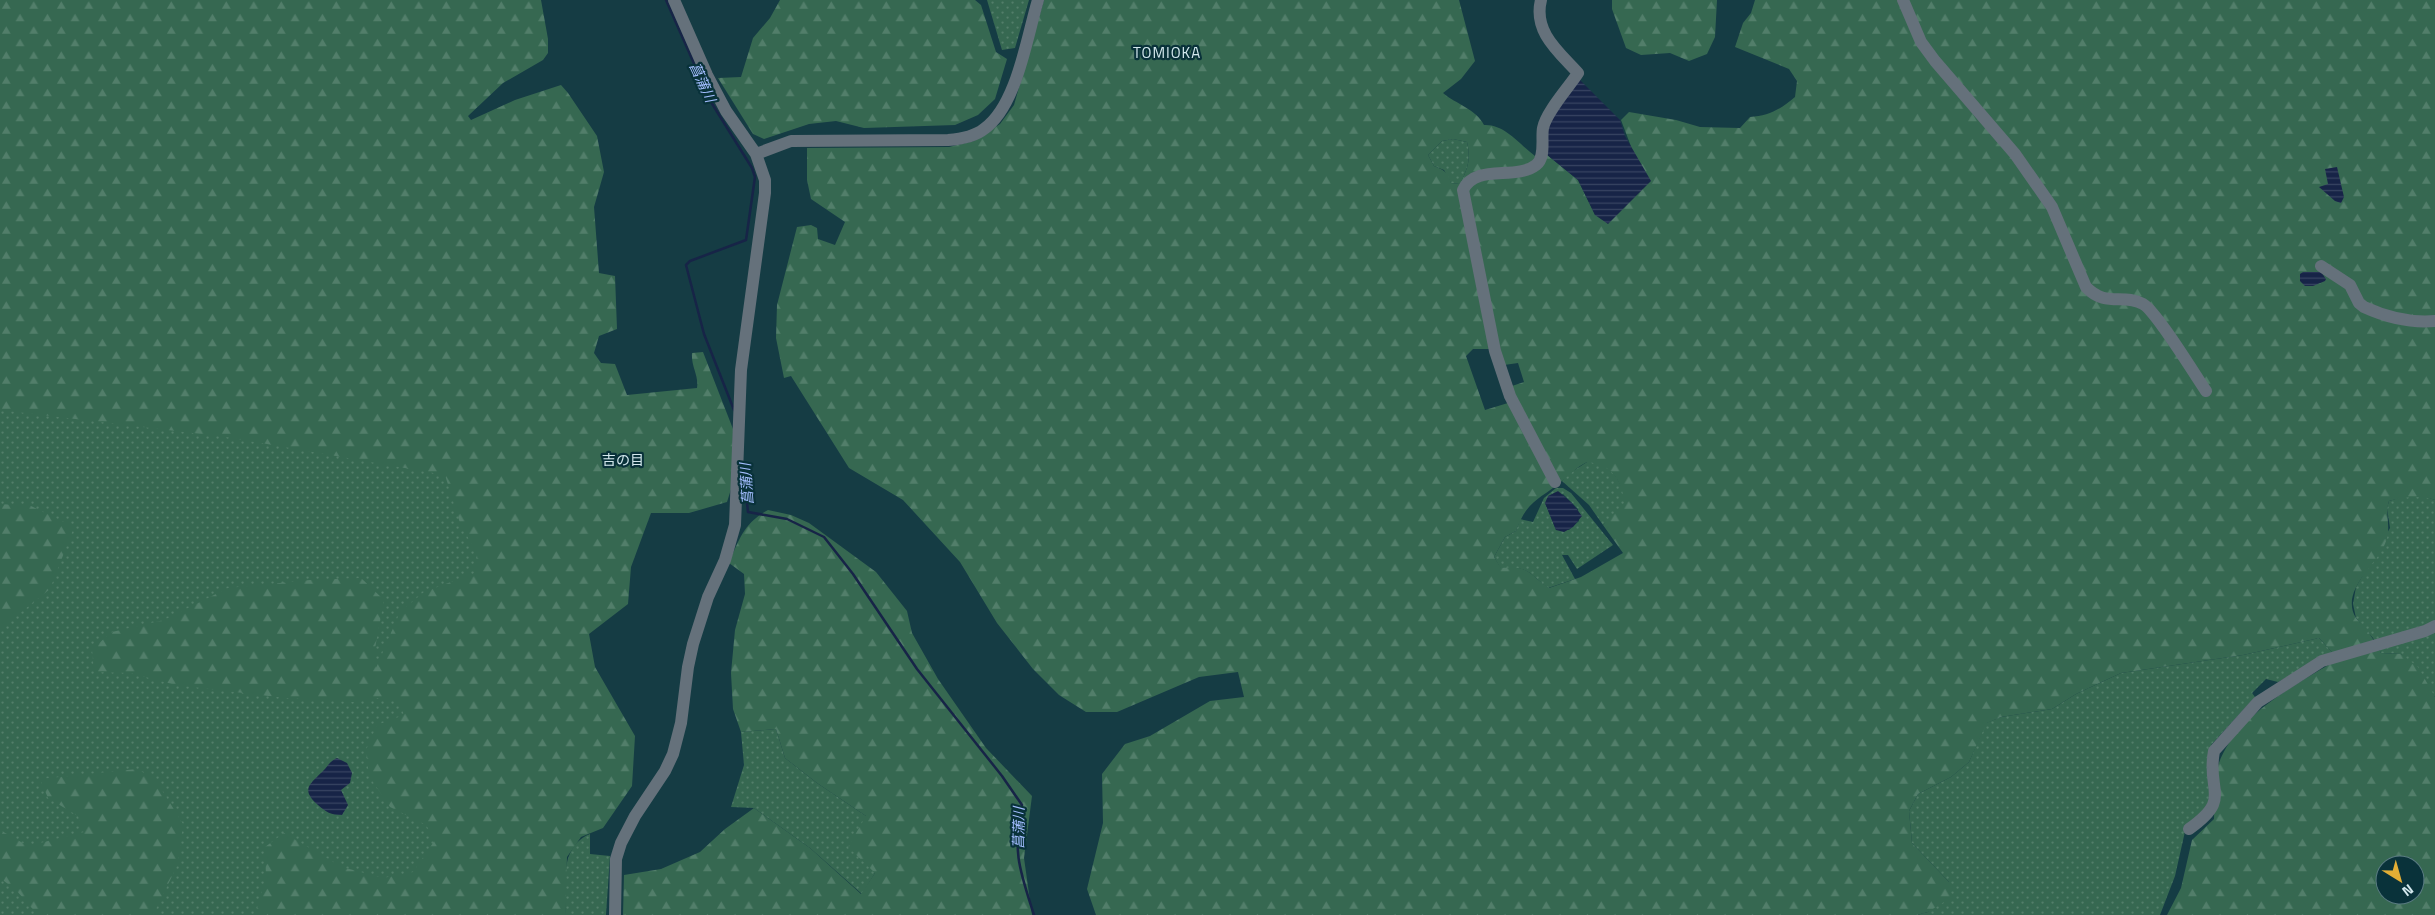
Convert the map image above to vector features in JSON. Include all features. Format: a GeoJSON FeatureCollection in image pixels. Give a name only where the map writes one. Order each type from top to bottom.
{"type":"FeatureCollection","features":[{"type":"Feature","properties":{"kind":"street"},"geometry":{"type":"LineString","coordinates":[[615,915],[616,859],[621,843],[635,816],[673,754],[681,723],[693,644],[708,598],[725,560],[735,525],[741,370],[765,193],[765,180],[756,154],[726,111],[674,0]]}},
{"type":"Feature","properties":{"kind":"street"},"geometry":{"type":"LineString","coordinates":[[756,154],[791,141],[948,140],[961,139],[984,129],[998,114],[1011,90],[1038,0]]}},
{"type":"Feature","properties":{"kind":"street"},"geometry":{"type":"LineString","coordinates":[[1541,0],[1541,24],[1546,37],[1578,73],[1544,123],[1541,159],[1536,165],[1520,171],[1475,177],[1466,182],[1463,190],[1495,351],[1510,396],[1555,482]]}},
{"type":"Feature","properties":{"kind":"street"},"geometry":{"type":"LineString","coordinates":[[1903,0],[1921,42],[2015,154],[2052,207],[2086,287],[2094,296],[2107,300],[2144,304],[2206,391]]}},
{"type":"Feature","properties":{"kind":"street"},"geometry":{"type":"LineString","coordinates":[[2321,266],[2350,284],[2359,302],[2364,307],[2408,320],[2421,322],[2435,321]]}},
{"type":"Feature","properties":{"kind":"street"},"geometry":{"type":"LineString","coordinates":[[2189,829],[2208,815],[2214,808],[2214,751],[2258,702],[2322,662],[2425,631],[2435,626]]}},
{"type":"Feature","properties":{"kind":"green space"},"geometry":{"type":"Polygon","coordinates":[[[0,0],[500,444],[499,872],[322,915],[0,915],[0,0]]]}},
{"type":"Feature","properties":{"kind":"green space"},"geometry":{"type":"Polygon","coordinates":[[[0,0],[541,0],[548,39],[548,53],[543,60],[503,83],[468,116],[471,120],[515,100],[561,85],[568,93],[597,136],[604,172],[594,207],[599,273],[615,276],[617,329],[599,336],[594,353],[601,363],[615,364],[627,395],[697,388],[692,353],[703,352],[733,429],[732,486],[727,502],[689,513],[651,513],[631,567],[628,604],[589,634],[595,667],[635,736],[632,786],[603,828],[581,837],[567,857],[565,915],[255,915],[266,877],[265,847],[284,833],[342,867],[383,878],[413,872],[435,840],[426,825],[390,807],[369,776],[366,750],[377,725],[404,715],[399,701],[377,698],[354,702],[286,698],[176,685],[130,673],[94,672],[92,649],[112,632],[164,620],[228,588],[310,580],[361,578],[384,600],[373,659],[376,668],[400,612],[424,592],[475,573],[477,554],[460,523],[445,475],[226,437],[0,410],[0,0]]]}},
{"type":"Feature","properties":{"kind":"green space"},"geometry":{"type":"Polygon","coordinates":[[[780,0],[975,0],[981,5],[996,52],[1007,59],[995,99],[978,115],[955,125],[864,128],[836,121],[809,124],[764,139],[753,134],[718,78],[741,77],[753,38],[770,18],[780,0]]]}},
{"type":"Feature","properties":{"kind":"green space"},"geometry":{"type":"Polygon","coordinates":[[[987,0],[1029,0],[1015,48],[1002,50],[987,0]]]}},
{"type":"Feature","properties":{"kind":"green space"},"geometry":{"type":"Polygon","coordinates":[[[1044,0],[1459,0],[1475,61],[1461,79],[1443,93],[1471,111],[1484,125],[1505,131],[1535,156],[1546,154],[1578,180],[1595,215],[1632,149],[1621,120],[1629,112],[1676,120],[1700,127],[1740,128],[1750,117],[1774,111],[1795,97],[1797,81],[1789,69],[1735,47],[1743,23],[1751,13],[1755,0],[2435,0],[2435,500],[2424,497],[2412,497],[2389,501],[2387,540],[2355,589],[2352,608],[2356,618],[2367,629],[2381,653],[2401,654],[2418,667],[2435,697],[2435,915],[2167,915],[2181,888],[2192,840],[2214,819],[2216,775],[2224,751],[2235,735],[2264,706],[2332,663],[2332,652],[2319,638],[2243,655],[2121,673],[2076,694],[2052,709],[2001,717],[1987,723],[1969,762],[1951,777],[1918,794],[1909,811],[1912,843],[1949,882],[1952,897],[1928,912],[1917,915],[1096,915],[1087,889],[1103,823],[1102,774],[1125,744],[1150,736],[1210,701],[1244,697],[1238,672],[1199,677],[1117,712],[1086,712],[1059,695],[1033,669],[997,623],[960,562],[903,500],[849,468],[791,376],[784,378],[776,338],[777,305],[797,227],[811,225],[817,228],[818,239],[835,245],[845,222],[811,199],[807,180],[807,148],[949,147],[974,141],[1000,124],[1014,105],[1044,0]],[[1453,139],[1442,141],[1428,155],[1434,166],[1447,174],[1451,183],[1460,184],[1468,163],[1469,153],[1467,142],[1453,139]],[[1473,349],[1466,356],[1485,410],[1508,403],[1512,386],[1524,382],[1518,363],[1504,365],[1490,349],[1473,349]],[[1587,462],[1529,507],[1516,531],[1505,537],[1494,557],[1501,568],[1510,567],[1528,571],[1549,588],[1581,577],[1623,553],[1603,525],[1625,503],[1621,487],[1618,480],[1609,470],[1596,463],[1587,462]]]}},
{"type":"Feature","properties":{"kind":"green space"},"geometry":{"type":"Polygon","coordinates":[[[1612,0],[1717,0],[1715,37],[1707,54],[1689,61],[1670,53],[1641,55],[1626,48],[1612,9],[1612,0]]]}},
{"type":"Feature","properties":{"kind":"green space"},"geometry":{"type":"Polygon","coordinates":[[[1453,139],[1467,142],[1469,153],[1468,163],[1460,184],[1451,183],[1444,170],[1434,166],[1428,155],[1442,141],[1453,139]]]}},
{"type":"Feature","properties":{"kind":"green space"},"geometry":{"type":"Polygon","coordinates":[[[1587,462],[1607,466],[1615,475],[1624,493],[1624,507],[1603,525],[1589,505],[1562,481],[1570,473],[1587,462]]]}},
{"type":"Feature","properties":{"kind":"green space"},"geometry":{"type":"Polygon","coordinates":[[[1556,488],[1563,488],[1571,493],[1613,545],[1577,569],[1568,555],[1562,555],[1575,579],[1548,588],[1527,571],[1517,568],[1501,569],[1494,557],[1505,537],[1516,531],[1520,519],[1533,522],[1544,498],[1556,488]],[[1563,494],[1545,503],[1556,530],[1569,530],[1579,521],[1578,509],[1563,494]]]}},
{"type":"Feature","properties":{"kind":"green space"},"geometry":{"type":"Polygon","coordinates":[[[2402,497],[2427,497],[2435,500],[2435,697],[2401,654],[2381,653],[2373,638],[2356,618],[2353,604],[2356,587],[2390,528],[2387,508],[2389,501],[2402,497]]]}},
{"type":"Feature","properties":{"kind":"green space"},"geometry":{"type":"Polygon","coordinates":[[[0,504],[31,506],[74,527],[50,589],[0,629],[0,504]]]}},
{"type":"Feature","properties":{"kind":"green space"},"geometry":{"type":"Polygon","coordinates":[[[768,510],[791,515],[809,523],[876,572],[907,611],[912,633],[938,679],[986,748],[1032,796],[1024,858],[1032,915],[623,915],[624,875],[661,869],[700,852],[725,829],[754,808],[810,848],[861,894],[875,873],[848,847],[866,816],[817,783],[785,758],[776,729],[741,732],[733,709],[731,673],[735,630],[745,594],[744,574],[729,563],[748,526],[768,510]]]}},
{"type":"Feature","properties":{"kind":"green space"},"geometry":{"type":"Polygon","coordinates":[[[2319,638],[2332,652],[2278,682],[2266,679],[2252,693],[2255,697],[2211,745],[2210,807],[2186,827],[2175,876],[2160,915],[1917,915],[1928,912],[1949,882],[1912,843],[1909,811],[1918,794],[1951,777],[1969,762],[1986,723],[2001,717],[2052,709],[2076,694],[2121,673],[2243,655],[2319,638]]]}},
{"type":"Feature","properties":{"kind":"green space"},"geometry":{"type":"Polygon","coordinates":[[[776,729],[785,758],[817,783],[866,816],[875,873],[862,894],[810,848],[754,808],[731,807],[744,765],[741,732],[776,729]]]}},
{"type":"Feature","properties":{"kind":"green space"},"geometry":{"type":"Polygon","coordinates":[[[137,769],[155,779],[183,824],[178,864],[153,915],[38,915],[16,890],[0,878],[0,830],[28,846],[84,832],[78,816],[48,798],[40,779],[137,769]]]}},
{"type":"Feature","properties":{"kind":"green space"},"geometry":{"type":"Polygon","coordinates":[[[590,834],[590,854],[610,856],[606,915],[565,915],[565,880],[568,858],[580,840],[590,834]]]}},
{"type":"Feature","properties":{"kind":"water"},"geometry":{"type":"Polygon","coordinates":[[[1579,79],[1620,120],[1625,136],[1651,181],[1608,224],[1595,215],[1578,180],[1546,154],[1546,126],[1579,79]]]}},
{"type":"Feature","properties":{"kind":"water"},"geometry":{"type":"Polygon","coordinates":[[[2337,167],[2344,197],[2341,203],[2335,201],[2319,187],[2328,184],[2325,169],[2337,167]]]}},
{"type":"Feature","properties":{"kind":"water"},"geometry":{"type":"Polygon","coordinates":[[[2303,272],[2321,272],[2326,279],[2313,286],[2305,286],[2300,281],[2300,274],[2303,272]]]}},
{"type":"Feature","properties":{"kind":"water"},"geometry":{"type":"Polygon","coordinates":[[[1558,491],[1572,503],[1582,516],[1573,527],[1564,532],[1556,530],[1545,503],[1548,496],[1558,491]]]}},
{"type":"Feature","properties":{"kind":"water"},"geometry":{"type":"Polygon","coordinates":[[[337,758],[347,763],[352,773],[350,783],[341,790],[348,805],[342,815],[332,814],[324,810],[309,795],[308,791],[311,783],[337,758]]]}},
{"type":"Feature","properties":{"kind":"waterway","name":"菖蒲川"},"geometry":{"type":"LineString","coordinates":[[666,0],[711,102],[752,168],[755,177],[746,240],[690,261],[686,265],[704,334],[734,410]]}},
{"type":"Feature","properties":{"kind":"waterway","name":"菖蒲川"},"geometry":{"type":"LineString","coordinates":[[743,466],[748,512],[787,519],[824,537],[853,574],[917,669],[1002,776],[1022,805],[1018,836],[1019,861],[1034,915]]}},
{"type":"Feature","properties":{"kind":"district","name":"TOMIOKA"},"geometry":{"type":"Point","coordinates":[1167,52]}},
{"type":"Feature","properties":{"kind":"district","name":"吉の目"},"geometry":{"type":"Point","coordinates":[623,459]}}]}
